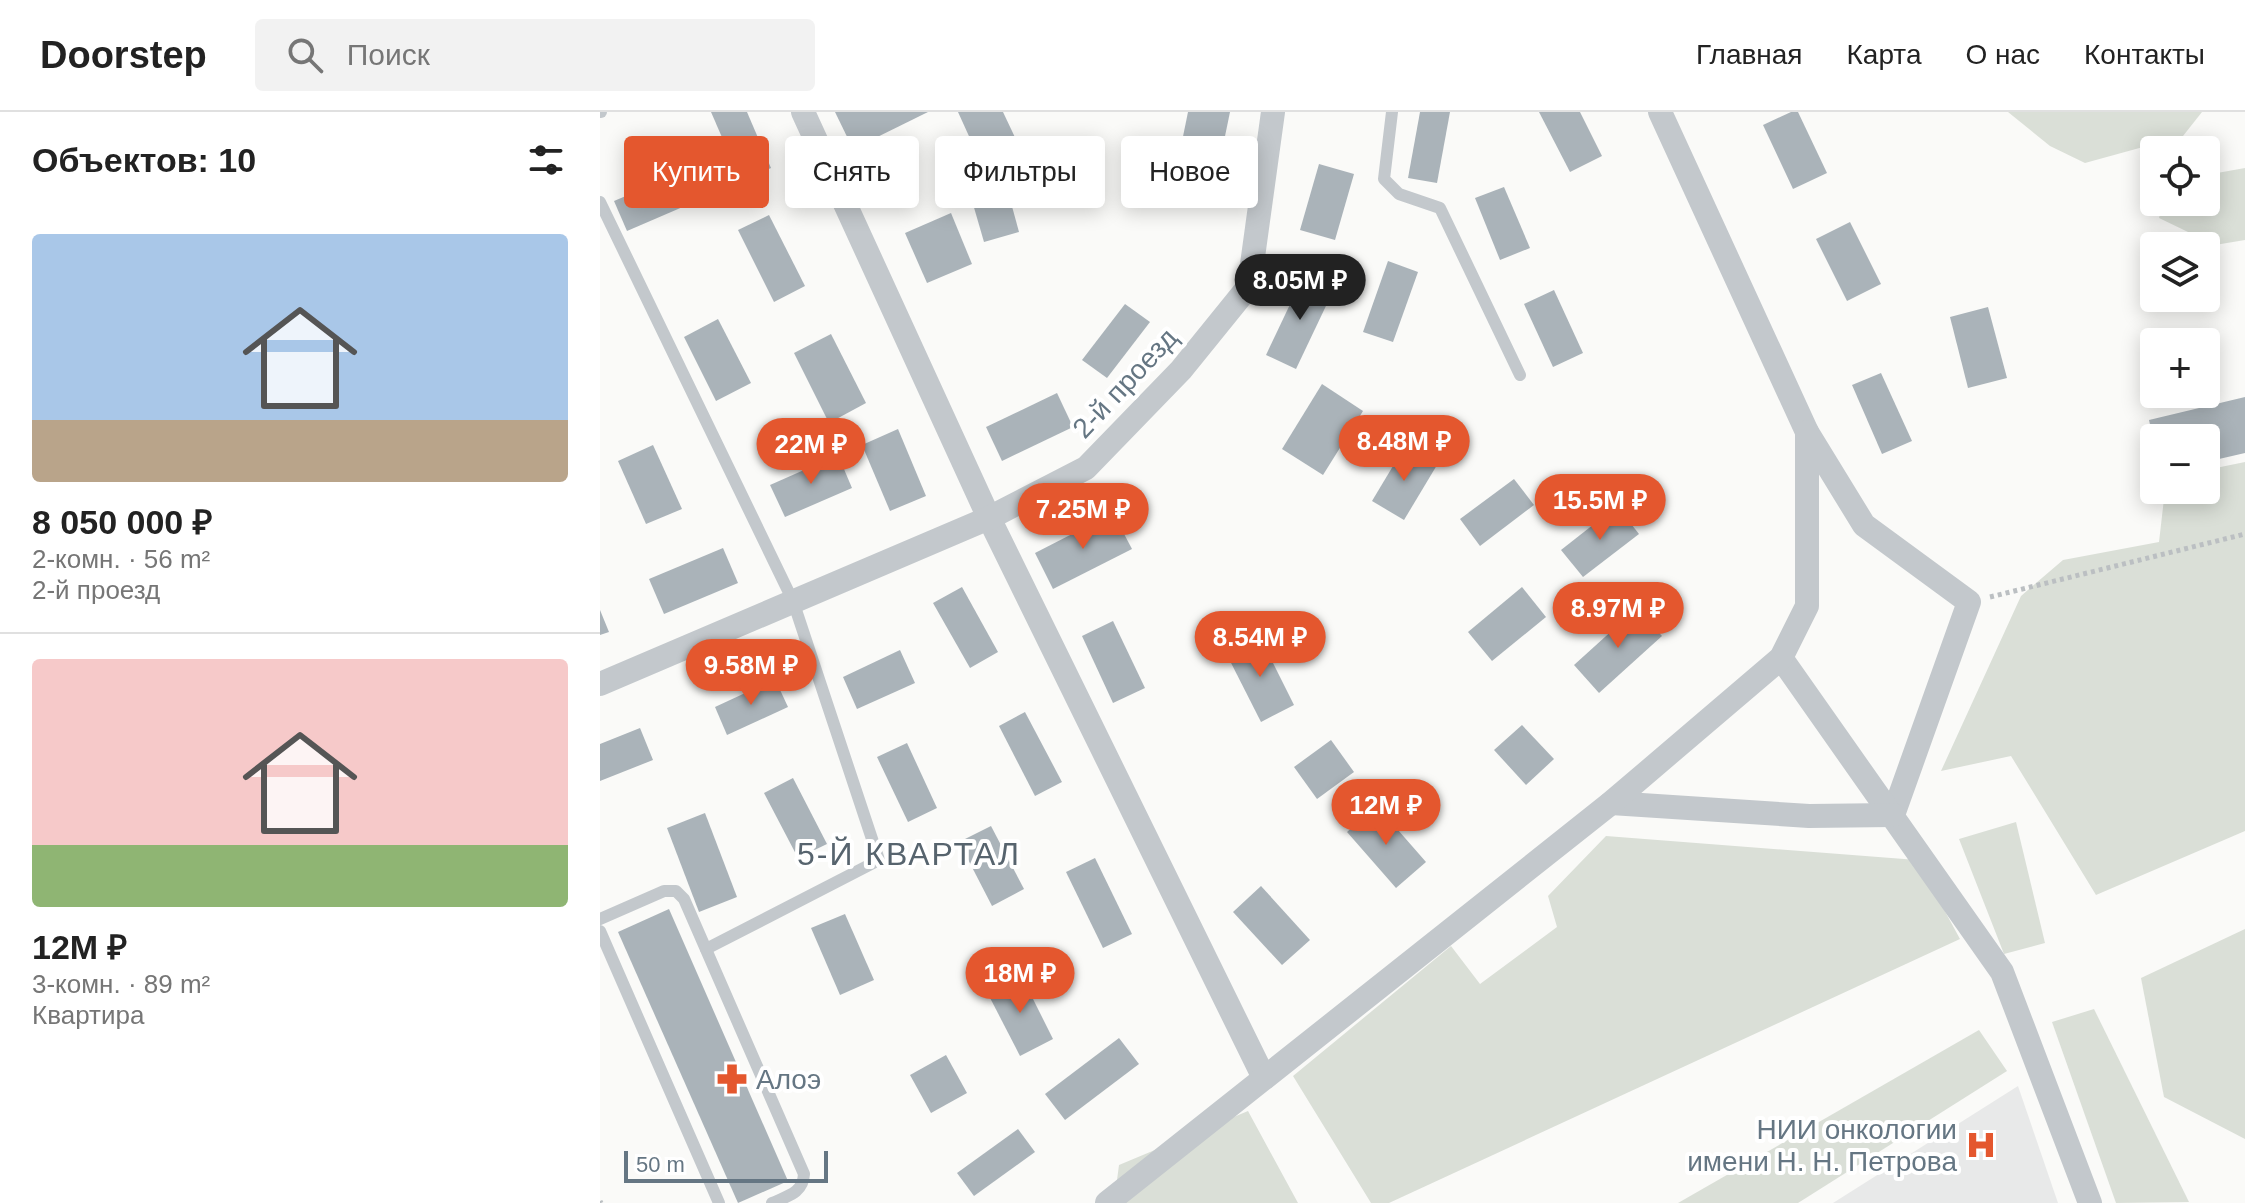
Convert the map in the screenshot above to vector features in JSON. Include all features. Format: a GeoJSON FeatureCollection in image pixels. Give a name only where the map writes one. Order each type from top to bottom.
{"type":"FeatureCollection","features":[{"type":"Feature","properties":{"kind":"street"},"geometry":{"type":"LineString","coordinates":[[803,112],[989,518],[1264,1078]]}},
{"type":"Feature","properties":{"kind":"street","name":"2-й проезд"},"geometry":{"type":"LineString","coordinates":[[600,684],[989,518],[1086,468],[1181,370],[1249,286],[1273,112]]}},
{"type":"Feature","properties":{"kind":"street"},"geometry":{"type":"LineString","coordinates":[[1660,112],[1807,432],[1864,525],[1969,602],[1893,815]]}},
{"type":"Feature","properties":{"kind":"street"},"geometry":{"type":"LineString","coordinates":[[1107,1203],[1611,803],[1781,658],[1807,606],[1807,432]]}},
{"type":"Feature","properties":{"kind":"street"},"geometry":{"type":"LineString","coordinates":[[1781,658],[2002,972],[2090,1203]]}},
{"type":"Feature","properties":{"kind":"street"},"geometry":{"type":"LineString","coordinates":[[1611,803],[1809,816],[1893,815]]}},
{"type":"Feature","properties":{"kind":"lane"},"geometry":{"type":"LineString","coordinates":[[1392,112],[1384,179],[1399,194],[1440,208],[1520,375]]}},
{"type":"Feature","properties":{"kind":"lane"},"geometry":{"type":"LineString","coordinates":[[600,202],[793,601],[879,860],[706,949]]}},
{"type":"Feature","properties":{"kind":"lane"},"geometry":{"type":"LineString","coordinates":[[600,919],[664,891],[676,891],[684,899],[804,1174],[803,1184],[797,1192],[772,1203]]}},
{"type":"Feature","properties":{"kind":"lane"},"geometry":{"type":"LineString","coordinates":[[600,931],[719,1203]]}},
{"type":"Feature","properties":{"kind":"path"},"geometry":{"type":"LineString","coordinates":[[1969,602],[2245,534]]}},
{"type":"Feature","properties":{"kind":"shaded area"},"geometry":{"type":"Polygon","coordinates":[[[2008,112],[2202,112],[2183,136],[2140,136],[2140,148],[2085,163],[2050,146],[2008,112]]]}},
{"type":"Feature","properties":{"kind":"shaded area"},"geometry":{"type":"Polygon","coordinates":[[[2245,168],[2245,240],[2220,244],[2220,232],[2188,232],[2159,218],[2220,216],[2220,172],[2245,168]]]}},
{"type":"Feature","properties":{"kind":"shaded area"},"geometry":{"type":"Polygon","coordinates":[[[2245,462],[2245,831],[2096,895],[2011,756],[1941,771],[2021,596],[2063,560],[2159,542],[2163,504],[2220,504],[2220,467],[2245,462]]]}},
{"type":"Feature","properties":{"kind":"shaded area"},"geometry":{"type":"Polygon","coordinates":[[[2016,822],[2045,943],[2004,954],[1959,839],[2016,822]]]}},
{"type":"Feature","properties":{"kind":"shaded area"},"geometry":{"type":"Polygon","coordinates":[[[1606,836],[1917,860],[1960,939],[1389,1203],[1371,1203],[1293,1076],[1451,946],[1480,984],[1557,927],[1548,896],[1606,836]]]}},
{"type":"Feature","properties":{"kind":"shaded area"},"geometry":{"type":"Polygon","coordinates":[[[2245,929],[2245,1139],[2164,1097],[2141,978],[2245,929]]]}},
{"type":"Feature","properties":{"kind":"shaded area"},"geometry":{"type":"Polygon","coordinates":[[[2094,1009],[2189,1202],[2116,1203],[2052,1022],[2094,1009]]]}},
{"type":"Feature","properties":{"kind":"shaded area"},"geometry":{"type":"Polygon","coordinates":[[[1979,1030],[2007,1071],[1798,1203],[1678,1203],[1979,1030]]]}},
{"type":"Feature","properties":{"kind":"shaded area","name":"НИИ онкологии имени Н. Н. Петрова"},"geometry":{"type":"Polygon","coordinates":[[[2018,1086],[2058,1203],[1833,1203],[2018,1086]]]}},
{"type":"Feature","properties":{"kind":"shaded area"},"geometry":{"type":"Polygon","coordinates":[[[1248,1111],[1298,1203],[1100,1203],[1115,1195],[1119,1165],[1248,1111]]]}},
{"type":"Feature","properties":{"kind":"building"},"geometry":{"type":"Polygon","coordinates":[[[711,112],[747,112],[757,136],[721,136],[711,112]]]}},
{"type":"Feature","properties":{"kind":"building"},"geometry":{"type":"Polygon","coordinates":[[[835,112],[928,112],[879,136],[847,136],[835,112]]]}},
{"type":"Feature","properties":{"kind":"building"},"geometry":{"type":"Polygon","coordinates":[[[958,112],[1003,112],[1014,136],[969,136],[958,112]]]}},
{"type":"Feature","properties":{"kind":"building"},"geometry":{"type":"Polygon","coordinates":[[[1188,112],[1230,112],[1225,136],[1183,136],[1188,112]]]}},
{"type":"Feature","properties":{"kind":"building"},"geometry":{"type":"Polygon","coordinates":[[[1420,112],[1450,112],[1437,183],[1408,178],[1420,112]]]}},
{"type":"Feature","properties":{"kind":"building"},"geometry":{"type":"Polygon","coordinates":[[[1539,112],[1580,112],[1602,156],[1570,172],[1539,112]]]}},
{"type":"Feature","properties":{"kind":"building"},"geometry":{"type":"Polygon","coordinates":[[[1791,112],[1798,112],[1827,173],[1793,189],[1763,125],[1791,112]]]}},
{"type":"Feature","properties":{"kind":"building"},"geometry":{"type":"Polygon","coordinates":[[[1319,164],[1354,174],[1335,240],[1300,230],[1319,164]]]}},
{"type":"Feature","properties":{"kind":"building"},"geometry":{"type":"Polygon","coordinates":[[[1504,187],[1530,248],[1500,260],[1475,198],[1504,187]]]}},
{"type":"Feature","properties":{"kind":"building"},"geometry":{"type":"Polygon","coordinates":[[[624,197],[624,208],[680,208],[627,231],[614,201],[624,197]]]}},
{"type":"Feature","properties":{"kind":"building"},"geometry":{"type":"Polygon","coordinates":[[[974,208],[1012,208],[1019,232],[984,242],[974,208]]]}},
{"type":"Feature","properties":{"kind":"building"},"geometry":{"type":"Polygon","coordinates":[[[951,213],[972,264],[927,283],[905,233],[951,213]]]}},
{"type":"Feature","properties":{"kind":"building"},"geometry":{"type":"Polygon","coordinates":[[[769,215],[805,286],[774,302],[738,230],[769,215]]]}},
{"type":"Feature","properties":{"kind":"building"},"geometry":{"type":"Polygon","coordinates":[[[1850,222],[1881,284],[1847,301],[1816,239],[1850,222]]]}},
{"type":"Feature","properties":{"kind":"building"},"geometry":{"type":"Polygon","coordinates":[[[1388,261],[1418,272],[1393,342],[1363,332],[1388,261]]]}},
{"type":"Feature","properties":{"kind":"building"},"geometry":{"type":"Polygon","coordinates":[[[1304,275],[1334,289],[1296,369],[1266,355],[1304,275]]]}},
{"type":"Feature","properties":{"kind":"building"},"geometry":{"type":"Polygon","coordinates":[[[1554,290],[1583,353],[1553,367],[1524,304],[1554,290]]]}},
{"type":"Feature","properties":{"kind":"building"},"geometry":{"type":"Polygon","coordinates":[[[1125,304],[1150,322],[1107,378],[1082,360],[1125,304]]]}},
{"type":"Feature","properties":{"kind":"building"},"geometry":{"type":"Polygon","coordinates":[[[1988,307],[2007,378],[1968,388],[1950,317],[1988,307]]]}},
{"type":"Feature","properties":{"kind":"building"},"geometry":{"type":"Polygon","coordinates":[[[718,319],[751,383],[716,401],[684,337],[718,319]]]}},
{"type":"Feature","properties":{"kind":"building"},"geometry":{"type":"Polygon","coordinates":[[[831,334],[866,403],[829,423],[794,353],[831,334]]]}},
{"type":"Feature","properties":{"kind":"building"},"geometry":{"type":"Polygon","coordinates":[[[1881,373],[1912,441],[1882,454],[1852,385],[1881,373]]]}},
{"type":"Feature","properties":{"kind":"building"},"geometry":{"type":"Polygon","coordinates":[[[1322,384],[1363,411],[1323,475],[1282,449],[1322,384]]]}},
{"type":"Feature","properties":{"kind":"building"},"geometry":{"type":"Polygon","coordinates":[[[1057,393],[1073,427],[1002,461],[986,427],[1057,393]]]}},
{"type":"Feature","properties":{"kind":"building"},"geometry":{"type":"Polygon","coordinates":[[[2245,397],[2245,453],[2220,459],[2220,424],[2150,424],[2149,420],[2199,408],[2220,408],[2220,403],[2245,397]]]}},
{"type":"Feature","properties":{"kind":"building"},"geometry":{"type":"Polygon","coordinates":[[[898,429],[926,496],[890,511],[862,445],[898,429]]]}},
{"type":"Feature","properties":{"kind":"building"},"geometry":{"type":"Polygon","coordinates":[[[653,445],[682,509],[646,524],[618,461],[653,445]]]}},
{"type":"Feature","properties":{"kind":"building"},"geometry":{"type":"Polygon","coordinates":[[[1405,446],[1437,465],[1404,520],[1372,501],[1405,446]]]}},
{"type":"Feature","properties":{"kind":"building"},"geometry":{"type":"Polygon","coordinates":[[[838,455],[852,488],[785,517],[770,485],[838,455]]]}},
{"type":"Feature","properties":{"kind":"building"},"geometry":{"type":"Polygon","coordinates":[[[1514,479],[1534,505],[1480,546],[1460,519],[1514,479]]]}},
{"type":"Feature","properties":{"kind":"building"},"geometry":{"type":"Polygon","coordinates":[[[1617,506],[1639,534],[1583,577],[1561,550],[1617,506]]]}},
{"type":"Feature","properties":{"kind":"building"},"geometry":{"type":"Polygon","coordinates":[[[1113,513],[1132,549],[1053,589],[1035,553],[1113,513]]]}},
{"type":"Feature","properties":{"kind":"building"},"geometry":{"type":"Polygon","coordinates":[[[723,548],[738,583],[664,614],[649,579],[723,548]]]}},
{"type":"Feature","properties":{"kind":"building"},"geometry":{"type":"Polygon","coordinates":[[[962,587],[998,652],[970,668],[933,603],[962,587]]]}},
{"type":"Feature","properties":{"kind":"building"},"geometry":{"type":"Polygon","coordinates":[[[1522,587],[1546,617],[1492,661],[1468,632],[1522,587]]]}},
{"type":"Feature","properties":{"kind":"building"},"geometry":{"type":"Polygon","coordinates":[[[1637,608],[1662,636],[1599,693],[1574,665],[1637,608]]]}},
{"type":"Feature","properties":{"kind":"building"},"geometry":{"type":"Polygon","coordinates":[[[600,610],[609,632],[600,635],[600,610]]]}},
{"type":"Feature","properties":{"kind":"building"},"geometry":{"type":"Polygon","coordinates":[[[1113,621],[1145,688],[1113,703],[1082,636],[1113,621]]]}},
{"type":"Feature","properties":{"kind":"building"},"geometry":{"type":"Polygon","coordinates":[[[1259,635],[1294,705],[1261,722],[1226,653],[1259,635]]]}},
{"type":"Feature","properties":{"kind":"building"},"geometry":{"type":"Polygon","coordinates":[[[900,650],[915,683],[857,709],[843,677],[900,650]]]}},
{"type":"Feature","properties":{"kind":"building"},"geometry":{"type":"Polygon","coordinates":[[[775,679],[788,707],[727,735],[715,707],[775,679]]]}},
{"type":"Feature","properties":{"kind":"building"},"geometry":{"type":"Polygon","coordinates":[[[1025,712],[1062,782],[1035,796],[999,726],[1025,712]]]}},
{"type":"Feature","properties":{"kind":"building"},"geometry":{"type":"Polygon","coordinates":[[[1522,725],[1554,759],[1526,785],[1494,750],[1522,725]]]}},
{"type":"Feature","properties":{"kind":"building"},"geometry":{"type":"Polygon","coordinates":[[[640,728],[653,760],[600,781],[600,744],[640,728]]]}},
{"type":"Feature","properties":{"kind":"building"},"geometry":{"type":"Polygon","coordinates":[[[1331,740],[1354,772],[1317,799],[1294,767],[1331,740]]]}},
{"type":"Feature","properties":{"kind":"building"},"geometry":{"type":"Polygon","coordinates":[[[907,743],[937,808],[908,822],[877,757],[907,743]]]}},
{"type":"Feature","properties":{"kind":"building"},"geometry":{"type":"Polygon","coordinates":[[[793,778],[827,844],[798,858],[764,793],[793,778]]]}},
{"type":"Feature","properties":{"kind":"building"},"geometry":{"type":"Polygon","coordinates":[[[1377,806],[1426,862],[1396,888],[1347,832],[1377,806]]]}},
{"type":"Feature","properties":{"kind":"building"},"geometry":{"type":"Polygon","coordinates":[[[705,813],[737,897],[699,912],[667,828],[705,813]]]}},
{"type":"Feature","properties":{"kind":"building"},"geometry":{"type":"Polygon","coordinates":[[[991,826],[1024,889],[992,906],[959,842],[991,826]]]}},
{"type":"Feature","properties":{"kind":"building"},"geometry":{"type":"Polygon","coordinates":[[[1095,858],[1132,934],[1103,948],[1066,872],[1095,858]]]}},
{"type":"Feature","properties":{"kind":"building"},"geometry":{"type":"Polygon","coordinates":[[[1261,886],[1310,940],[1282,965],[1233,912],[1261,886]]]}},
{"type":"Feature","properties":{"kind":"building"},"geometry":{"type":"Polygon","coordinates":[[[669,909],[788,1181],[738,1203],[618,932],[669,909]]]}},
{"type":"Feature","properties":{"kind":"building"},"geometry":{"type":"Polygon","coordinates":[[[845,914],[874,980],[840,995],[811,928],[845,914]]]}},
{"type":"Feature","properties":{"kind":"building"},"geometry":{"type":"Polygon","coordinates":[[[1021,975],[1053,1039],[1020,1056],[987,992],[1021,975]]]}},
{"type":"Feature","properties":{"kind":"building"},"geometry":{"type":"Polygon","coordinates":[[[1119,1038],[1139,1064],[1065,1120],[1045,1094],[1119,1038]]]}},
{"type":"Feature","properties":{"kind":"building"},"geometry":{"type":"Polygon","coordinates":[[[946,1055],[967,1093],[931,1113],[910,1075],[946,1055]]]}},
{"type":"Feature","properties":{"kind":"building"},"geometry":{"type":"Polygon","coordinates":[[[1018,1129],[1035,1152],[974,1196],[957,1173],[1018,1129]]]}},
{"type":"Feature","properties":{"kind":"place","name":"Алоэ"},"geometry":{"type":"Point","coordinates":[732,1079]}},
{"type":"Feature","properties":{"kind":"place","name":"НИИ онкологии имени Н. Н. Петрова"},"geometry":{"type":"Point","coordinates":[1981,1145]}},
{"type":"Feature","properties":{"kind":"district","name":"5-Й КВАРТАЛ"},"geometry":{"type":"Point","coordinates":[909,854]}}]}
